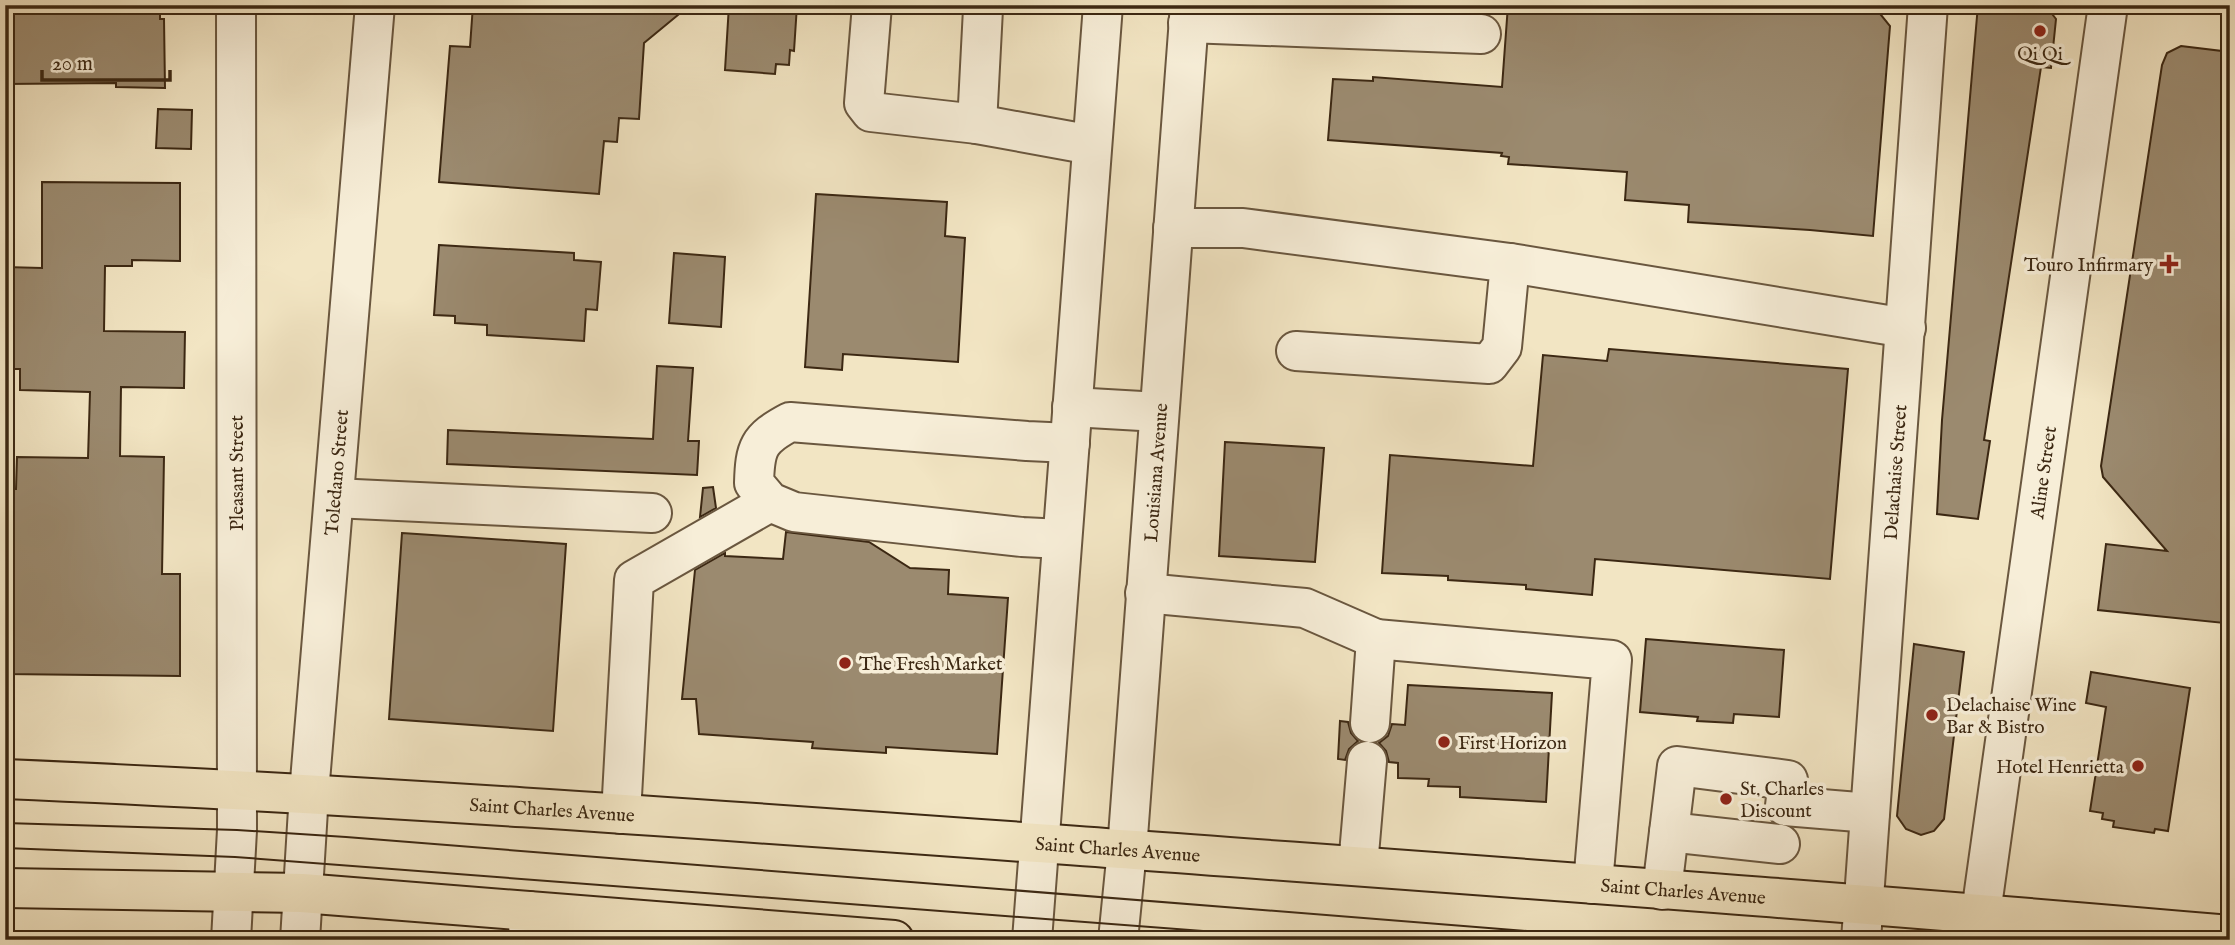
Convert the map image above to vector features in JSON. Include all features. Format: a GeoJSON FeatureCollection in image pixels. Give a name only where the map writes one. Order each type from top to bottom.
{"type":"FeatureCollection","features":[{"type":"Feature","properties":{"kind":"main road","name":"Saint Charles Avenue"},"geometry":{"type":"LineString","coordinates":[[5,779],[309,793],[1038,842],[1593,884],[1776,899],[1863,923],[2230,935]]}},
{"type":"Feature","properties":{"kind":"main road"},"geometry":{"type":"LineString","coordinates":[[5,888],[302,893],[528,925],[894,940]]}},
{"type":"Feature","properties":{"kind":"street","name":"Pleasant Street"},"geometry":{"type":"LineString","coordinates":[[231,940],[237,830],[236,5]]}},
{"type":"Feature","properties":{"kind":"street","name":"Toledano Street"},"geometry":{"type":"LineString","coordinates":[[300,940],[309,793],[375,5]]}},
{"type":"Feature","properties":{"kind":"street"},"geometry":{"type":"LineString","coordinates":[[872,5],[864,103],[871,112],[977,124],[1092,145]]}},
{"type":"Feature","properties":{"kind":"street"},"geometry":{"type":"LineString","coordinates":[[977,124],[983,9],[980,5]]}},
{"type":"Feature","properties":{"kind":"street"},"geometry":{"type":"LineString","coordinates":[[1032,940],[1103,5]]}},
{"type":"Feature","properties":{"kind":"street","name":"Delachaise Street"},"geometry":{"type":"LineString","coordinates":[[1863,923],[1928,5]]}},
{"type":"Feature","properties":{"kind":"street","name":"Aline Street"},"geometry":{"type":"LineString","coordinates":[[1980,927],[2108,5]]}},
{"type":"Feature","properties":{"kind":"street"},"geometry":{"type":"LineString","coordinates":[[1189,14],[1480,34]]}},
{"type":"Feature","properties":{"kind":"street","name":"Louisiana Avenue"},"geometry":{"type":"LineString","coordinates":[[1118,940],[1189,14]]}},
{"type":"Feature","properties":{"kind":"street"},"geometry":{"type":"LineString","coordinates":[[1173,228],[1243,228],[1510,263],[1906,328]]}},
{"type":"Feature","properties":{"kind":"street"},"geometry":{"type":"LineString","coordinates":[[1296,351],[1489,364],[1502,347],[1510,263]]}},
{"type":"Feature","properties":{"kind":"street"},"geometry":{"type":"LineString","coordinates":[[1062,539],[794,512],[770,502],[754,483],[755,454],[771,432],[790,422],[1027,442],[1071,425],[1159,412]]}},
{"type":"Feature","properties":{"kind":"street"},"geometry":{"type":"LineString","coordinates":[[334,498],[652,513]]}},
{"type":"Feature","properties":{"kind":"street"},"geometry":{"type":"LineString","coordinates":[[621,814],[634,580],[770,502]]}},
{"type":"Feature","properties":{"kind":"street"},"geometry":{"type":"LineString","coordinates":[[1145,593],[1305,608],[1377,639],[1612,660],[1593,884]]}},
{"type":"Feature","properties":{"kind":"street"},"geometry":{"type":"LineString","coordinates":[[1370,723],[1377,639]]}},
{"type":"Feature","properties":{"kind":"street"},"geometry":{"type":"LineString","coordinates":[[1358,866],[1367,761]]}},
{"type":"Feature","properties":{"kind":"street"},"geometry":{"type":"LineString","coordinates":[[1662,890],[1677,766],[1788,780],[1776,899]]}},
{"type":"Feature","properties":{"kind":"street"},"geometry":{"type":"LineString","coordinates":[[1785,806],[1870,813]]}},
{"type":"Feature","properties":{"kind":"street"},"geometry":{"type":"LineString","coordinates":[[1669,832],[1780,845]]}},
{"type":"Feature","properties":{"kind":"building"},"geometry":{"type":"Polygon","coordinates":[[[5,5],[160,5],[160,19],[164,19],[165,88],[116,87],[116,83],[5,84],[5,5]]]}},
{"type":"Feature","properties":{"kind":"building"},"geometry":{"type":"Polygon","coordinates":[[[473,5],[690,5],[644,43],[639,119],[619,118],[617,142],[604,141],[599,194],[439,182],[450,46],[470,47],[473,5]]]}},
{"type":"Feature","properties":{"kind":"building"},"geometry":{"type":"Polygon","coordinates":[[[729,5],[797,5],[794,51],[790,50],[789,65],[776,64],[775,74],[725,70],[729,5]]]}},
{"type":"Feature","properties":{"kind":"building"},"geometry":{"type":"Polygon","coordinates":[[[1508,5],[1873,5],[1890,26],[1873,236],[1688,222],[1689,205],[1625,200],[1627,172],[1508,164],[1509,157],[1501,156],[1502,153],[1328,140],[1333,79],[1373,81],[1373,77],[1502,87],[1508,5]]]}},
{"type":"Feature","properties":{"kind":"building"},"geometry":{"type":"Polygon","coordinates":[[[1978,5],[2045,5],[2056,19],[2051,68],[2041,67],[1984,440],[1990,441],[1978,519],[1937,514],[1942,420],[1978,5]]]}},
{"type":"Feature","properties":{"kind":"building","name":"Touro Infirmary"},"geometry":{"type":"Polygon","coordinates":[[[2181,46],[2230,52],[2230,569],[2224,623],[2098,610],[2106,544],[2167,551],[2103,477],[2101,466],[2162,65],[2167,53],[2181,46]]]}},
{"type":"Feature","properties":{"kind":"building"},"geometry":{"type":"Polygon","coordinates":[[[158,109],[192,110],[191,149],[156,148],[158,109]]]}},
{"type":"Feature","properties":{"kind":"building"},"geometry":{"type":"Polygon","coordinates":[[[42,182],[180,183],[180,261],[132,260],[132,266],[105,266],[104,331],[185,332],[184,388],[121,387],[120,456],[164,457],[162,574],[180,574],[180,676],[5,674],[7,489],[16,489],[17,457],[88,458],[90,392],[20,390],[20,369],[5,369],[5,267],[42,268],[42,182]]]}},
{"type":"Feature","properties":{"kind":"building"},"geometry":{"type":"Polygon","coordinates":[[[816,194],[947,202],[945,236],[965,238],[958,362],[843,354],[842,370],[805,367],[816,194]]]}},
{"type":"Feature","properties":{"kind":"building"},"geometry":{"type":"Polygon","coordinates":[[[439,245],[574,253],[574,260],[601,262],[597,310],[586,309],[584,341],[487,335],[487,325],[455,323],[455,316],[434,315],[439,245]]]}},
{"type":"Feature","properties":{"kind":"building"},"geometry":{"type":"Polygon","coordinates":[[[674,253],[725,257],[721,327],[669,323],[674,253]]]}},
{"type":"Feature","properties":{"kind":"building"},"geometry":{"type":"Polygon","coordinates":[[[1609,349],[1848,369],[1830,579],[1595,559],[1592,595],[1526,589],[1526,585],[1448,580],[1448,576],[1382,573],[1390,455],[1533,466],[1543,355],[1607,361],[1609,349]]]}},
{"type":"Feature","properties":{"kind":"building"},"geometry":{"type":"Polygon","coordinates":[[[657,366],[693,368],[688,441],[699,441],[697,475],[447,464],[448,430],[653,439],[657,366]]]}},
{"type":"Feature","properties":{"kind":"building"},"geometry":{"type":"Polygon","coordinates":[[[1225,442],[1324,448],[1315,562],[1219,556],[1225,442]]]}},
{"type":"Feature","properties":{"kind":"building"},"geometry":{"type":"Polygon","coordinates":[[[713,487],[716,508],[700,517],[703,488],[713,487]]]}},
{"type":"Feature","properties":{"kind":"building","name":"The Fresh Market"},"geometry":{"type":"Polygon","coordinates":[[[786,532],[869,542],[910,568],[949,570],[948,594],[1008,598],[997,754],[886,747],[886,753],[812,748],[813,742],[699,734],[696,699],[682,699],[695,570],[725,553],[725,556],[783,559],[786,532]]]}},
{"type":"Feature","properties":{"kind":"building"},"geometry":{"type":"Polygon","coordinates":[[[402,533],[566,544],[553,731],[389,719],[402,533]]]}},
{"type":"Feature","properties":{"kind":"building"},"geometry":{"type":"Polygon","coordinates":[[[1646,639],[1784,650],[1779,717],[1734,714],[1733,723],[1697,721],[1698,717],[1640,712],[1646,639]]]}},
{"type":"Feature","properties":{"kind":"building","name":"Delachaise Wine Bar & Bistro"},"geometry":{"type":"Polygon","coordinates":[[[1914,644],[1964,652],[1944,819],[1934,831],[1921,835],[1906,829],[1897,816],[1914,644]]]}},
{"type":"Feature","properties":{"kind":"building","name":"Hotel Henrietta"},"geometry":{"type":"Polygon","coordinates":[[[2091,672],[2190,688],[2168,831],[2155,829],[2154,833],[2113,827],[2114,821],[2102,819],[2103,813],[2090,811],[2106,707],[2086,703],[2091,672]]]}},
{"type":"Feature","properties":{"kind":"building","name":"First Horizon"},"geometry":{"type":"Polygon","coordinates":[[[1408,685],[1552,693],[1546,802],[1460,797],[1460,787],[1428,786],[1429,779],[1398,778],[1398,763],[1389,762],[1386,751],[1379,743],[1388,736],[1392,724],[1405,725],[1408,685]]]}},
{"type":"Feature","properties":{"kind":"building"},"geometry":{"type":"Polygon","coordinates":[[[1340,721],[1348,722],[1351,733],[1358,741],[1349,749],[1345,760],[1338,759],[1340,721]]]}},
{"type":"Feature","properties":{"kind":"tram line"},"geometry":{"type":"LineString","coordinates":[[5,823],[237,830],[346,837],[1639,940]]}},
{"type":"Feature","properties":{"kind":"tram line"},"geometry":{"type":"LineString","coordinates":[[5,848],[235,857],[1320,940]]}},
{"type":"Feature","properties":{"kind":"place","name":"Qi Qi"},"geometry":{"type":"Point","coordinates":[2040,31]}},
{"type":"Feature","properties":{"kind":"place","name":"Touro Infirmary"},"geometry":{"type":"Point","coordinates":[2169,264]}},
{"type":"Feature","properties":{"kind":"place","name":"The Fresh Market"},"geometry":{"type":"Point","coordinates":[845,663]}},
{"type":"Feature","properties":{"kind":"place","name":"Delachaise Wine Bar & Bistro"},"geometry":{"type":"Point","coordinates":[1932,715]}},
{"type":"Feature","properties":{"kind":"place","name":"First Horizon"},"geometry":{"type":"Point","coordinates":[1444,742]}},
{"type":"Feature","properties":{"kind":"place","name":"Hotel Henrietta"},"geometry":{"type":"Point","coordinates":[2138,766]}},
{"type":"Feature","properties":{"kind":"place","name":"St. Charles Discount"},"geometry":{"type":"Point","coordinates":[1726,799]}}]}
